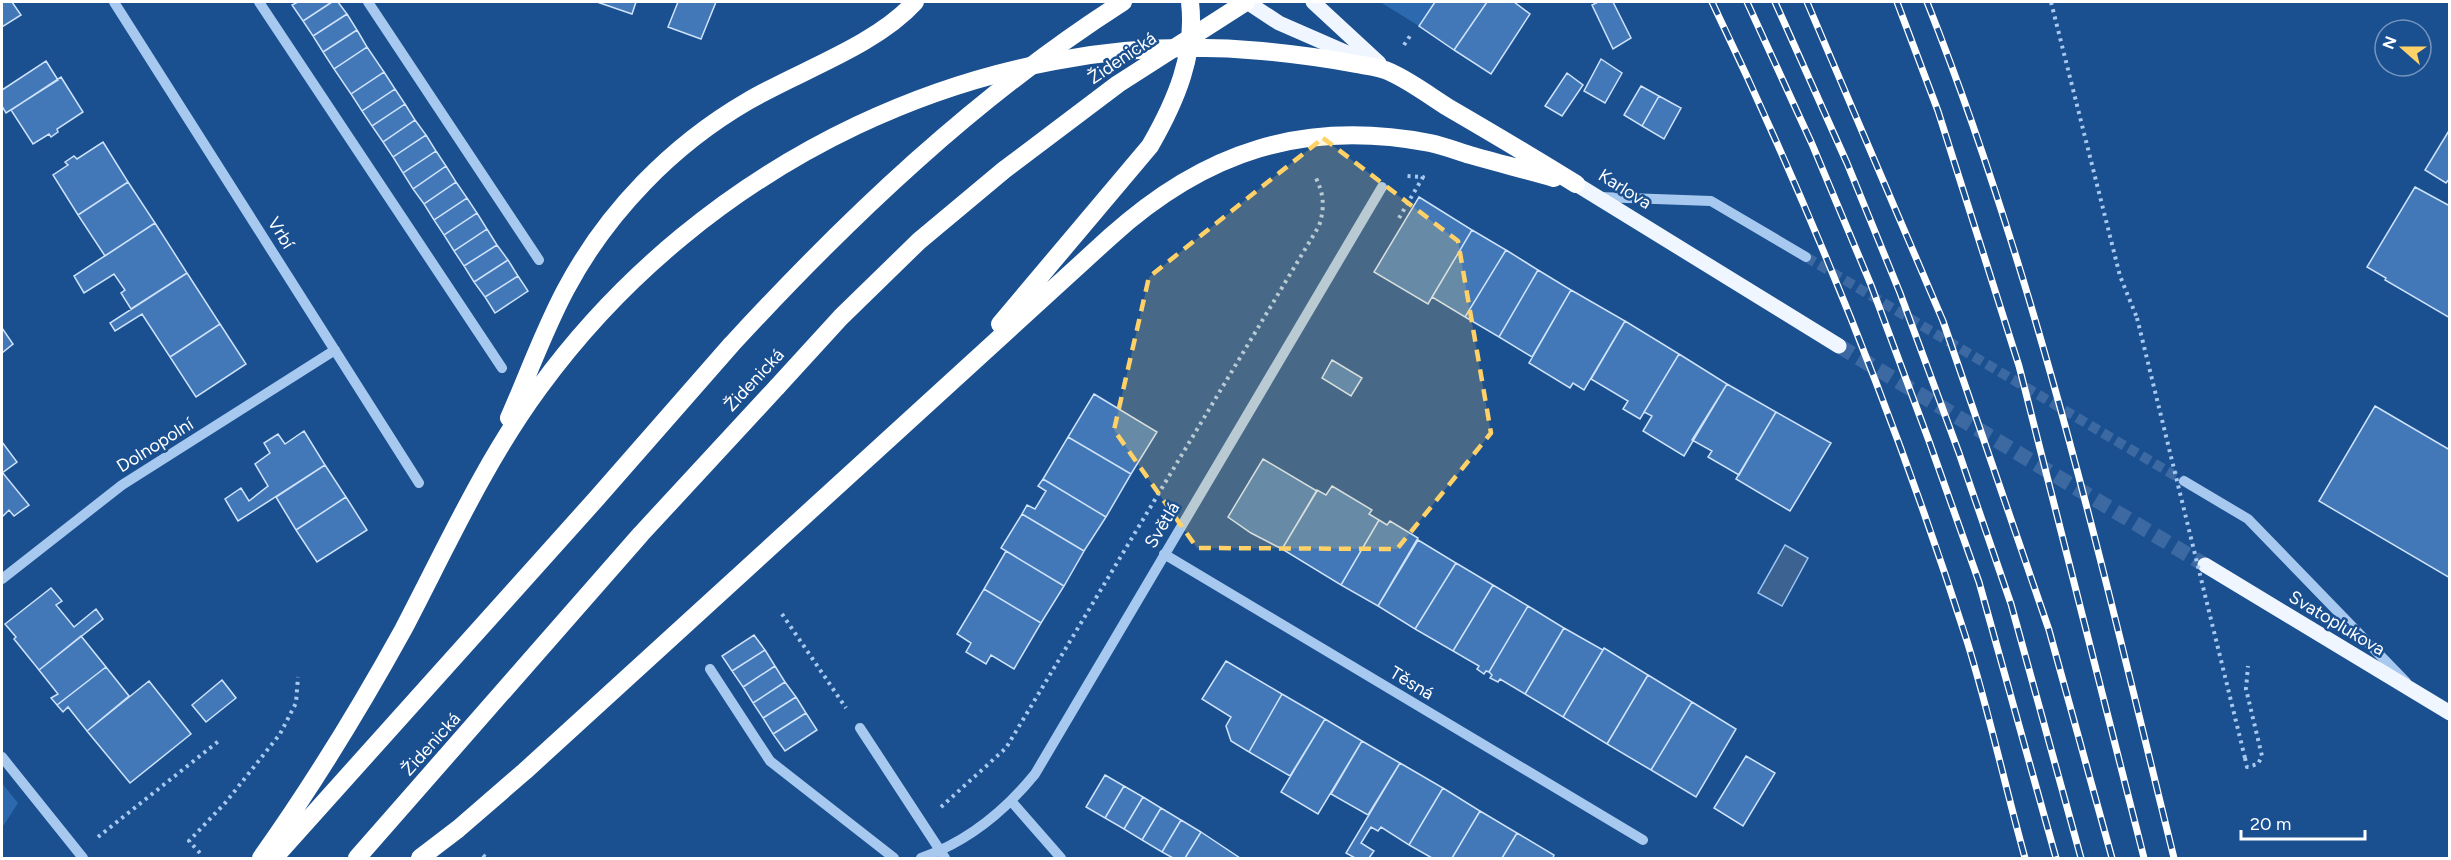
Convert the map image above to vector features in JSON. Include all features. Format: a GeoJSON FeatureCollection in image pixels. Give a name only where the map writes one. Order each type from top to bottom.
{"type":"FeatureCollection","features":[{"type":"Feature","properties":{"kind":"highway"},"geometry":{"type":"LineString","coordinates":[[261,858],[290,817],[395,644],[482,478],[566,289],[607,225],[642,184],[674,154],[710,126],[747,102],[876,33],[915,2]]}},
{"type":"Feature","properties":{"kind":"highway"},"geometry":{"type":"LineString","coordinates":[[274,858],[796,274],[877,195],[954,126],[1079,30],[1123,2]]}},
{"type":"Feature","properties":{"kind":"highway"},"geometry":{"type":"LineString","coordinates":[[957,376],[1150,146],[1167,116],[1181,82],[1189,47],[1192,19],[1190,2]]}},
{"type":"Feature","properties":{"kind":"highway","name":"Židenická"},"geometry":{"type":"LineString","coordinates":[[357,858],[641,534],[841,317],[919,241],[1004,170],[1118,84],[1247,2]]}},
{"type":"Feature","properties":{"kind":"highway"},"geometry":{"type":"LineString","coordinates":[[482,478],[538,389],[574,342],[614,298],[659,255],[706,216],[756,181],[804,151],[854,125],[960,84],[1071,59],[1129,51],[1189,47],[1289,53],[1388,71]]}},
{"type":"Feature","properties":{"kind":"highway","name":"Karlova"},"geometry":{"type":"LineString","coordinates":[[1388,71],[1576,184]]}},
{"type":"Feature","properties":{"kind":"highway"},"geometry":{"type":"LineString","coordinates":[[420,858],[458,829],[550,748],[1137,213],[1167,191],[1230,158],[1264,146],[1299,138],[1332,135],[1366,135],[1433,144],[1576,184]]}},
{"type":"Feature","properties":{"kind":"main road","name":"Karlova"},"geometry":{"type":"LineString","coordinates":[[1247,2],[1279,23],[1388,71]]}},
{"type":"Feature","properties":{"kind":"main road","name":"Karlova"},"geometry":{"type":"LineString","coordinates":[[1313,2],[1388,71]]}},
{"type":"Feature","properties":{"kind":"main road","name":"Karlova"},"geometry":{"type":"LineString","coordinates":[[1576,184],[1839,346]]}},
{"type":"Feature","properties":{"kind":"main road","name":"Svatoplukova"},"geometry":{"type":"LineString","coordinates":[[2205,566],[2450,713]]}},
{"type":"Feature","properties":{"kind":"street","name":"Vrbí"},"geometry":{"type":"LineString","coordinates":[[114,2],[419,483]]}},
{"type":"Feature","properties":{"kind":"street"},"geometry":{"type":"LineString","coordinates":[[259,2],[502,368]]}},
{"type":"Feature","properties":{"kind":"street"},"geometry":{"type":"LineString","coordinates":[[368,2],[539,260]]}},
{"type":"Feature","properties":{"kind":"street","name":"Světlá"},"geometry":{"type":"LineString","coordinates":[[943,855],[1012,802],[1035,774],[1382,187]]}},
{"type":"Feature","properties":{"kind":"street"},"geometry":{"type":"LineString","coordinates":[[1597,197],[1711,201],[1806,257]]}},
{"type":"Feature","properties":{"kind":"street","name":"Dolnopolní"},"geometry":{"type":"LineString","coordinates":[[2,579],[122,485],[335,350]]}},
{"type":"Feature","properties":{"kind":"street"},"geometry":{"type":"LineString","coordinates":[[2184,481],[2248,519],[2421,697]]}},
{"type":"Feature","properties":{"kind":"street","name":"Těsná"},"geometry":{"type":"LineString","coordinates":[[1164,554],[1643,840]]}},
{"type":"Feature","properties":{"kind":"street"},"geometry":{"type":"LineString","coordinates":[[710,669],[770,760],[894,858]]}},
{"type":"Feature","properties":{"kind":"street"},"geometry":{"type":"LineString","coordinates":[[860,728],[943,855],[921,858]]}},
{"type":"Feature","properties":{"kind":"street"},"geometry":{"type":"LineString","coordinates":[[2,757],[81,855]]}},
{"type":"Feature","properties":{"kind":"street"},"geometry":{"type":"LineString","coordinates":[[1012,802],[1061,858]]}},
{"type":"Feature","properties":{"kind":"path"},"geometry":{"type":"LineString","coordinates":[[2050,2],[2120,276],[2137,318],[2247,767],[2258,764],[2262,756],[2246,689],[2248,666]]}},
{"type":"Feature","properties":{"kind":"path"},"geometry":{"type":"LineString","coordinates":[[922,825],[1006,748],[1319,226],[1324,200],[1315,176]]}},
{"type":"Feature","properties":{"kind":"path"},"geometry":{"type":"LineString","coordinates":[[1396,222],[1423,177]]}},
{"type":"Feature","properties":{"kind":"path"},"geometry":{"type":"LineString","coordinates":[[782,614],[860,728]]}},
{"type":"Feature","properties":{"kind":"path"},"geometry":{"type":"LineString","coordinates":[[200,853],[189,841],[226,802],[280,734],[296,703],[298,676]]}},
{"type":"Feature","properties":{"kind":"path"},"geometry":{"type":"LineString","coordinates":[[81,855],[220,740]]}},
{"type":"Feature","properties":{"kind":"highlighted area"},"geometry":{"type":"Polygon","coordinates":[[[1323,138],[1458,241],[1491,433],[1397,549],[1197,548],[1114,430],[1149,277],[1323,138]]]}},
{"type":"Feature","properties":{"kind":"shaded area"},"geometry":{"type":"Polygon","coordinates":[[[1380,2],[1435,2],[1419,26],[1380,2]]]}},
{"type":"Feature","properties":{"kind":"shaded area"},"geometry":{"type":"Polygon","coordinates":[[[1785,545],[1808,558],[1782,606],[1758,593],[1785,545]]]}},
{"type":"Feature","properties":{"kind":"shaded area"},"geometry":{"type":"Polygon","coordinates":[[[2,783],[18,803],[2,828],[2,783]]]}},
{"type":"Feature","properties":{"kind":"building"},"geometry":{"type":"Polygon","coordinates":[[[2,2],[12,2],[21,15],[2,27],[2,2]]]}},
{"type":"Feature","properties":{"kind":"building"},"geometry":{"type":"Polygon","coordinates":[[[298,2],[332,2],[303,21],[292,5],[298,2]]]}},
{"type":"Feature","properties":{"kind":"building"},"geometry":{"type":"Polygon","coordinates":[[[332,2],[338,2],[347,14],[313,36],[303,21],[332,2]]]}},
{"type":"Feature","properties":{"kind":"building"},"geometry":{"type":"Polygon","coordinates":[[[597,2],[636,2],[632,14],[597,2]]]}},
{"type":"Feature","properties":{"kind":"building"},"geometry":{"type":"Polygon","coordinates":[[[678,2],[716,2],[701,39],[668,27],[678,2]]]}},
{"type":"Feature","properties":{"kind":"building"},"geometry":{"type":"Polygon","coordinates":[[[1435,2],[1487,2],[1454,50],[1419,26],[1435,2]]]}},
{"type":"Feature","properties":{"kind":"building"},"geometry":{"type":"Polygon","coordinates":[[[1487,2],[1514,2],[1530,14],[1491,74],[1454,50],[1487,2]]]}},
{"type":"Feature","properties":{"kind":"building"},"geometry":{"type":"Polygon","coordinates":[[[1598,2],[1613,2],[1631,38],[1613,49],[1592,5],[1598,2]]]}},
{"type":"Feature","properties":{"kind":"building"},"geometry":{"type":"Polygon","coordinates":[[[347,14],[357,30],[323,52],[313,36],[347,14]]]}},
{"type":"Feature","properties":{"kind":"building"},"geometry":{"type":"Polygon","coordinates":[[[357,30],[367,47],[334,69],[323,52],[357,30]]]}},
{"type":"Feature","properties":{"kind":"building"},"geometry":{"type":"Polygon","coordinates":[[[367,47],[384,72],[351,94],[334,69],[367,47]]]}},
{"type":"Feature","properties":{"kind":"building"},"geometry":{"type":"Polygon","coordinates":[[[1601,59],[1622,73],[1605,103],[1584,91],[1601,59]]]}},
{"type":"Feature","properties":{"kind":"building"},"geometry":{"type":"Polygon","coordinates":[[[46,61],[58,80],[6,113],[2,106],[2,90],[46,61]]]}},
{"type":"Feature","properties":{"kind":"building"},"geometry":{"type":"Polygon","coordinates":[[[384,72],[395,89],[362,111],[351,94],[384,72]]]}},
{"type":"Feature","properties":{"kind":"building"},"geometry":{"type":"Polygon","coordinates":[[[1567,73],[1583,85],[1562,116],[1545,106],[1567,73]]]}},
{"type":"Feature","properties":{"kind":"building"},"geometry":{"type":"Polygon","coordinates":[[[61,77],[83,112],[57,129],[58,132],[51,137],[49,134],[33,144],[11,110],[61,77]]]}},
{"type":"Feature","properties":{"kind":"building"},"geometry":{"type":"Polygon","coordinates":[[[1641,86],[1659,96],[1642,126],[1624,115],[1641,86]]]}},
{"type":"Feature","properties":{"kind":"building"},"geometry":{"type":"Polygon","coordinates":[[[395,89],[405,104],[372,126],[362,111],[395,89]]]}},
{"type":"Feature","properties":{"kind":"building"},"geometry":{"type":"Polygon","coordinates":[[[1659,96],[1681,108],[1664,139],[1642,126],[1659,96]]]}},
{"type":"Feature","properties":{"kind":"building"},"geometry":{"type":"Polygon","coordinates":[[[405,104],[415,120],[383,142],[372,126],[405,104]]]}},
{"type":"Feature","properties":{"kind":"building"},"geometry":{"type":"Polygon","coordinates":[[[415,120],[426,135],[393,157],[383,142],[415,120]]]}},
{"type":"Feature","properties":{"kind":"building"},"geometry":{"type":"Polygon","coordinates":[[[2450,129],[2450,178],[2446,183],[2425,170],[2450,129]]]}},
{"type":"Feature","properties":{"kind":"building"},"geometry":{"type":"Polygon","coordinates":[[[426,135],[436,151],[403,173],[393,157],[426,135]]]}},
{"type":"Feature","properties":{"kind":"building"},"geometry":{"type":"Polygon","coordinates":[[[103,142],[128,182],[78,215],[53,175],[68,165],[65,162],[74,156],[77,159],[103,142]]]}},
{"type":"Feature","properties":{"kind":"building"},"geometry":{"type":"Polygon","coordinates":[[[436,151],[446,166],[413,189],[403,173],[436,151]]]}},
{"type":"Feature","properties":{"kind":"building"},"geometry":{"type":"Polygon","coordinates":[[[446,166],[456,182],[424,204],[413,189],[446,166]]]}},
{"type":"Feature","properties":{"kind":"building"},"geometry":{"type":"Polygon","coordinates":[[[128,182],[155,223],[105,256],[78,215],[128,182]]]}},
{"type":"Feature","properties":{"kind":"building"},"geometry":{"type":"Polygon","coordinates":[[[456,182],[467,198],[434,220],[424,204],[456,182]]]}},
{"type":"Feature","properties":{"kind":"building"},"geometry":{"type":"Polygon","coordinates":[[[2415,187],[2450,206],[2450,318],[2367,267],[2415,187]]]}},
{"type":"Feature","properties":{"kind":"building"},"geometry":{"type":"Polygon","coordinates":[[[1419,197],[1472,230],[1428,304],[1374,272],[1419,197]]]}},
{"type":"Feature","properties":{"kind":"building"},"geometry":{"type":"Polygon","coordinates":[[[467,198],[477,213],[444,235],[434,220],[467,198]]]}},
{"type":"Feature","properties":{"kind":"building"},"geometry":{"type":"Polygon","coordinates":[[[477,213],[487,229],[454,251],[444,235],[477,213]]]}},
{"type":"Feature","properties":{"kind":"building"},"geometry":{"type":"Polygon","coordinates":[[[155,223],[187,273],[131,309],[121,293],[125,290],[114,274],[84,293],[74,276],[155,223]]]}},
{"type":"Feature","properties":{"kind":"building"},"geometry":{"type":"Polygon","coordinates":[[[487,229],[497,245],[464,266],[454,251],[487,229]]]}},
{"type":"Feature","properties":{"kind":"building"},"geometry":{"type":"Polygon","coordinates":[[[1472,230],[1506,250],[1465,317],[1432,297],[1472,230]]]}},
{"type":"Feature","properties":{"kind":"building"},"geometry":{"type":"Polygon","coordinates":[[[497,245],[508,260],[474,282],[464,266],[497,245]]]}},
{"type":"Feature","properties":{"kind":"building"},"geometry":{"type":"Polygon","coordinates":[[[1506,250],[1538,270],[1499,337],[1465,317],[1506,250]]]}},
{"type":"Feature","properties":{"kind":"building"},"geometry":{"type":"Polygon","coordinates":[[[508,260],[518,276],[485,297],[474,282],[508,260]]]}},
{"type":"Feature","properties":{"kind":"building"},"geometry":{"type":"Polygon","coordinates":[[[1538,270],[1571,290],[1532,357],[1499,337],[1538,270]]]}},
{"type":"Feature","properties":{"kind":"building"},"geometry":{"type":"Polygon","coordinates":[[[187,273],[220,324],[170,357],[142,314],[115,331],[110,323],[187,273]]]}},
{"type":"Feature","properties":{"kind":"building"},"geometry":{"type":"Polygon","coordinates":[[[518,276],[528,291],[495,313],[485,297],[518,276]]]}},
{"type":"Feature","properties":{"kind":"building"},"geometry":{"type":"Polygon","coordinates":[[[1571,290],[1625,321],[1584,390],[1573,383],[1570,388],[1529,363],[1571,290]]]}},
{"type":"Feature","properties":{"kind":"building"},"geometry":{"type":"Polygon","coordinates":[[[1625,321],[1679,354],[1640,419],[1623,409],[1628,401],[1591,379],[1625,321]]]}},
{"type":"Feature","properties":{"kind":"building"},"geometry":{"type":"Polygon","coordinates":[[[220,324],[246,364],[196,397],[170,357],[220,324]]]}},
{"type":"Feature","properties":{"kind":"building"},"geometry":{"type":"Polygon","coordinates":[[[2,328],[13,344],[2,353],[2,328]]]}},
{"type":"Feature","properties":{"kind":"building"},"geometry":{"type":"Polygon","coordinates":[[[1679,354],[1727,384],[1684,456],[1643,431],[1652,416],[1644,412],[1679,354]]]}},
{"type":"Feature","properties":{"kind":"building"},"geometry":{"type":"Polygon","coordinates":[[[1332,360],[1362,378],[1351,396],[1322,378],[1332,360]]]}},
{"type":"Feature","properties":{"kind":"building"},"geometry":{"type":"Polygon","coordinates":[[[1727,384],[1776,412],[1739,475],[1708,457],[1712,451],[1692,440],[1727,384]]]}},
{"type":"Feature","properties":{"kind":"building"},"geometry":{"type":"Polygon","coordinates":[[[1094,394],[1157,432],[1131,474],[1068,437],[1094,394]]]}},
{"type":"Feature","properties":{"kind":"building"},"geometry":{"type":"Polygon","coordinates":[[[2375,406],[2450,450],[2450,578],[2319,501],[2375,406]]]}},
{"type":"Feature","properties":{"kind":"building"},"geometry":{"type":"Polygon","coordinates":[[[1776,412],[1831,443],[1790,511],[1736,479],[1776,412]]]}},
{"type":"Feature","properties":{"kind":"building"},"geometry":{"type":"Polygon","coordinates":[[[304,431],[325,465],[238,521],[225,499],[241,488],[249,501],[268,486],[255,464],[270,453],[264,443],[278,434],[285,444],[304,431]]]}},
{"type":"Feature","properties":{"kind":"building"},"geometry":{"type":"Polygon","coordinates":[[[1068,437],[1131,474],[1106,517],[1043,479],[1068,437]]]}},
{"type":"Feature","properties":{"kind":"building"},"geometry":{"type":"Polygon","coordinates":[[[2,442],[17,462],[2,473],[2,442]]]}},
{"type":"Feature","properties":{"kind":"building"},"geometry":{"type":"Polygon","coordinates":[[[1263,459],[1317,491],[1282,549],[1251,533],[1228,517],[1263,459]]]}},
{"type":"Feature","properties":{"kind":"building"},"geometry":{"type":"Polygon","coordinates":[[[325,465],[346,497],[296,530],[276,497],[325,465]]]}},
{"type":"Feature","properties":{"kind":"building"},"geometry":{"type":"Polygon","coordinates":[[[2,472],[29,505],[14,516],[9,510],[2,517],[2,472]]]}},
{"type":"Feature","properties":{"kind":"building"},"geometry":{"type":"Polygon","coordinates":[[[1043,479],[1106,517],[1084,551],[1022,514],[1027,505],[1035,509],[1046,491],[1038,486],[1043,479]]]}},
{"type":"Feature","properties":{"kind":"building"},"geometry":{"type":"Polygon","coordinates":[[[1332,486],[1372,510],[1369,514],[1379,520],[1341,585],[1282,549],[1317,490],[1326,495],[1332,486]]]}},
{"type":"Feature","properties":{"kind":"building"},"geometry":{"type":"Polygon","coordinates":[[[346,497],[367,530],[317,562],[296,530],[346,497]]]}},
{"type":"Feature","properties":{"kind":"building"},"geometry":{"type":"Polygon","coordinates":[[[1022,514],[1084,551],[1064,586],[1001,548],[1022,514]]]}},
{"type":"Feature","properties":{"kind":"building"},"geometry":{"type":"Polygon","coordinates":[[[1379,520],[1387,525],[1390,521],[1418,538],[1378,606],[1341,585],[1379,520]]]}},
{"type":"Feature","properties":{"kind":"building"},"geometry":{"type":"Polygon","coordinates":[[[1418,540],[1456,563],[1415,629],[1378,606],[1418,540]]]}},
{"type":"Feature","properties":{"kind":"building"},"geometry":{"type":"Polygon","coordinates":[[[1006,551],[1064,586],[1041,623],[984,589],[1006,551]]]}},
{"type":"Feature","properties":{"kind":"building"},"geometry":{"type":"Polygon","coordinates":[[[1456,563],[1493,585],[1453,651],[1415,629],[1456,563]]]}},
{"type":"Feature","properties":{"kind":"building"},"geometry":{"type":"Polygon","coordinates":[[[1493,585],[1528,606],[1489,672],[1486,671],[1484,674],[1477,669],[1479,666],[1453,651],[1493,585]]]}},
{"type":"Feature","properties":{"kind":"building"},"geometry":{"type":"Polygon","coordinates":[[[51,588],[62,601],[56,605],[74,627],[96,609],[103,619],[39,670],[5,624],[51,588]]]}},
{"type":"Feature","properties":{"kind":"building"},"geometry":{"type":"Polygon","coordinates":[[[984,589],[1041,623],[1014,669],[991,655],[986,664],[966,652],[971,643],[957,634],[984,589]]]}},
{"type":"Feature","properties":{"kind":"building"},"geometry":{"type":"Polygon","coordinates":[[[1528,606],[1564,628],[1525,694],[1500,679],[1498,682],[1490,678],[1492,675],[1489,672],[1528,606]]]}},
{"type":"Feature","properties":{"kind":"building"},"geometry":{"type":"Polygon","coordinates":[[[1564,628],[1603,650],[1563,717],[1525,694],[1564,628]]]}},
{"type":"Feature","properties":{"kind":"building"},"geometry":{"type":"Polygon","coordinates":[[[754,635],[765,650],[732,671],[722,656],[754,635]]]}},
{"type":"Feature","properties":{"kind":"building"},"geometry":{"type":"Polygon","coordinates":[[[81,636],[106,667],[57,705],[51,698],[58,694],[39,670],[81,636]]]}},
{"type":"Feature","properties":{"kind":"building"},"geometry":{"type":"Polygon","coordinates":[[[1604,648],[1648,675],[1607,744],[1563,717],[1604,648]]]}},
{"type":"Feature","properties":{"kind":"building"},"geometry":{"type":"Polygon","coordinates":[[[765,650],[775,666],[743,687],[732,671],[765,650]]]}},
{"type":"Feature","properties":{"kind":"building"},"geometry":{"type":"Polygon","coordinates":[[[1226,661],[1282,694],[1249,752],[1231,741],[1226,726],[1231,717],[1202,699],[1226,661]]]}},
{"type":"Feature","properties":{"kind":"building"},"geometry":{"type":"Polygon","coordinates":[[[775,666],[785,682],[753,703],[743,687],[775,666]]]}},
{"type":"Feature","properties":{"kind":"building"},"geometry":{"type":"Polygon","coordinates":[[[106,667],[129,696],[87,731],[68,707],[63,712],[57,705],[106,667]]]}},
{"type":"Feature","properties":{"kind":"building"},"geometry":{"type":"Polygon","coordinates":[[[1648,675],[1692,702],[1651,770],[1607,744],[1648,675]]]}},
{"type":"Feature","properties":{"kind":"building"},"geometry":{"type":"Polygon","coordinates":[[[222,680],[236,698],[206,722],[192,705],[222,680]]]}},
{"type":"Feature","properties":{"kind":"building"},"geometry":{"type":"Polygon","coordinates":[[[149,681],[191,734],[130,783],[87,731],[149,681]]]}},
{"type":"Feature","properties":{"kind":"building"},"geometry":{"type":"Polygon","coordinates":[[[785,682],[796,697],[763,718],[753,703],[785,682]]]}},
{"type":"Feature","properties":{"kind":"building"},"geometry":{"type":"Polygon","coordinates":[[[1282,694],[1325,719],[1290,776],[1249,752],[1282,694]]]}},
{"type":"Feature","properties":{"kind":"building"},"geometry":{"type":"Polygon","coordinates":[[[796,697],[806,713],[773,734],[763,718],[796,697]]]}},
{"type":"Feature","properties":{"kind":"building"},"geometry":{"type":"Polygon","coordinates":[[[1692,702],[1736,729],[1696,797],[1651,770],[1692,702]]]}},
{"type":"Feature","properties":{"kind":"building"},"geometry":{"type":"Polygon","coordinates":[[[806,713],[817,730],[785,751],[773,734],[806,713]]]}},
{"type":"Feature","properties":{"kind":"building"},"geometry":{"type":"Polygon","coordinates":[[[1325,719],[1362,741],[1318,814],[1281,792],[1325,719]]]}},
{"type":"Feature","properties":{"kind":"building"},"geometry":{"type":"Polygon","coordinates":[[[1362,741],[1400,763],[1368,815],[1331,794],[1362,741]]]}},
{"type":"Feature","properties":{"kind":"building"},"geometry":{"type":"Polygon","coordinates":[[[1746,756],[1775,773],[1743,826],[1714,808],[1746,756]]]}},
{"type":"Feature","properties":{"kind":"building"},"geometry":{"type":"Polygon","coordinates":[[[1400,763],[1443,788],[1409,845],[1381,827],[1378,831],[1371,827],[1361,843],[1374,851],[1369,858],[1355,858],[1346,853],[1400,763]]]}},
{"type":"Feature","properties":{"kind":"building"},"geometry":{"type":"Polygon","coordinates":[[[1105,775],[1124,786],[1105,818],[1086,807],[1105,775]]]}},
{"type":"Feature","properties":{"kind":"building"},"geometry":{"type":"Polygon","coordinates":[[[1124,786],[1143,797],[1124,829],[1105,818],[1124,786]]]}},
{"type":"Feature","properties":{"kind":"building"},"geometry":{"type":"Polygon","coordinates":[[[1443,788],[1480,811],[1452,858],[1432,858],[1409,845],[1443,788]]]}},
{"type":"Feature","properties":{"kind":"building"},"geometry":{"type":"Polygon","coordinates":[[[1143,797],[1161,808],[1142,840],[1124,829],[1143,797]]]}},
{"type":"Feature","properties":{"kind":"building"},"geometry":{"type":"Polygon","coordinates":[[[1161,808],[1181,820],[1162,852],[1142,840],[1161,808]]]}},
{"type":"Feature","properties":{"kind":"building"},"geometry":{"type":"Polygon","coordinates":[[[1480,811],[1517,833],[1502,858],[1452,858],[1480,811]]]}},
{"type":"Feature","properties":{"kind":"building"},"geometry":{"type":"Polygon","coordinates":[[[1181,820],[1201,832],[1185,858],[1173,858],[1162,852],[1181,820]]]}},
{"type":"Feature","properties":{"kind":"building"},"geometry":{"type":"Polygon","coordinates":[[[1201,832],[1240,858],[1185,858],[1201,832]]]}},
{"type":"Feature","properties":{"kind":"building"},"geometry":{"type":"Polygon","coordinates":[[[1517,833],[1554,855],[1553,858],[1502,858],[1517,833]]]}},
{"type":"Feature","properties":{"kind":"tunnel"},"geometry":{"type":"LineString","coordinates":[[1806,257],[2184,481]]}},
{"type":"Feature","properties":{"kind":"tunnel"},"geometry":{"type":"LineString","coordinates":[[1839,346],[2205,565]]}},
{"type":"Feature","properties":{"kind":"railway"},"geometry":{"type":"LineString","coordinates":[[1712,2],[1818,237],[1912,478],[1967,641],[2025,858]]}},
{"type":"Feature","properties":{"kind":"railway"},"geometry":{"type":"LineString","coordinates":[[1747,2],[1812,144],[1871,285],[1929,441],[1979,582],[2056,858]]}},
{"type":"Feature","properties":{"kind":"railway"},"geometry":{"type":"LineString","coordinates":[[1775,2],[1847,163],[1900,293],[1959,453],[2011,604],[2081,858]]}},
{"type":"Feature","properties":{"kind":"railway"},"geometry":{"type":"LineString","coordinates":[[1807,2],[1943,321],[2049,630],[2112,858]]}},
{"type":"Feature","properties":{"kind":"railway"},"geometry":{"type":"LineString","coordinates":[[1897,2],[1938,111],[2019,366],[2144,858]]}},
{"type":"Feature","properties":{"kind":"railway"},"geometry":{"type":"LineString","coordinates":[[1927,2],[1966,106],[2035,319],[2094,534],[2174,858]]}}]}
